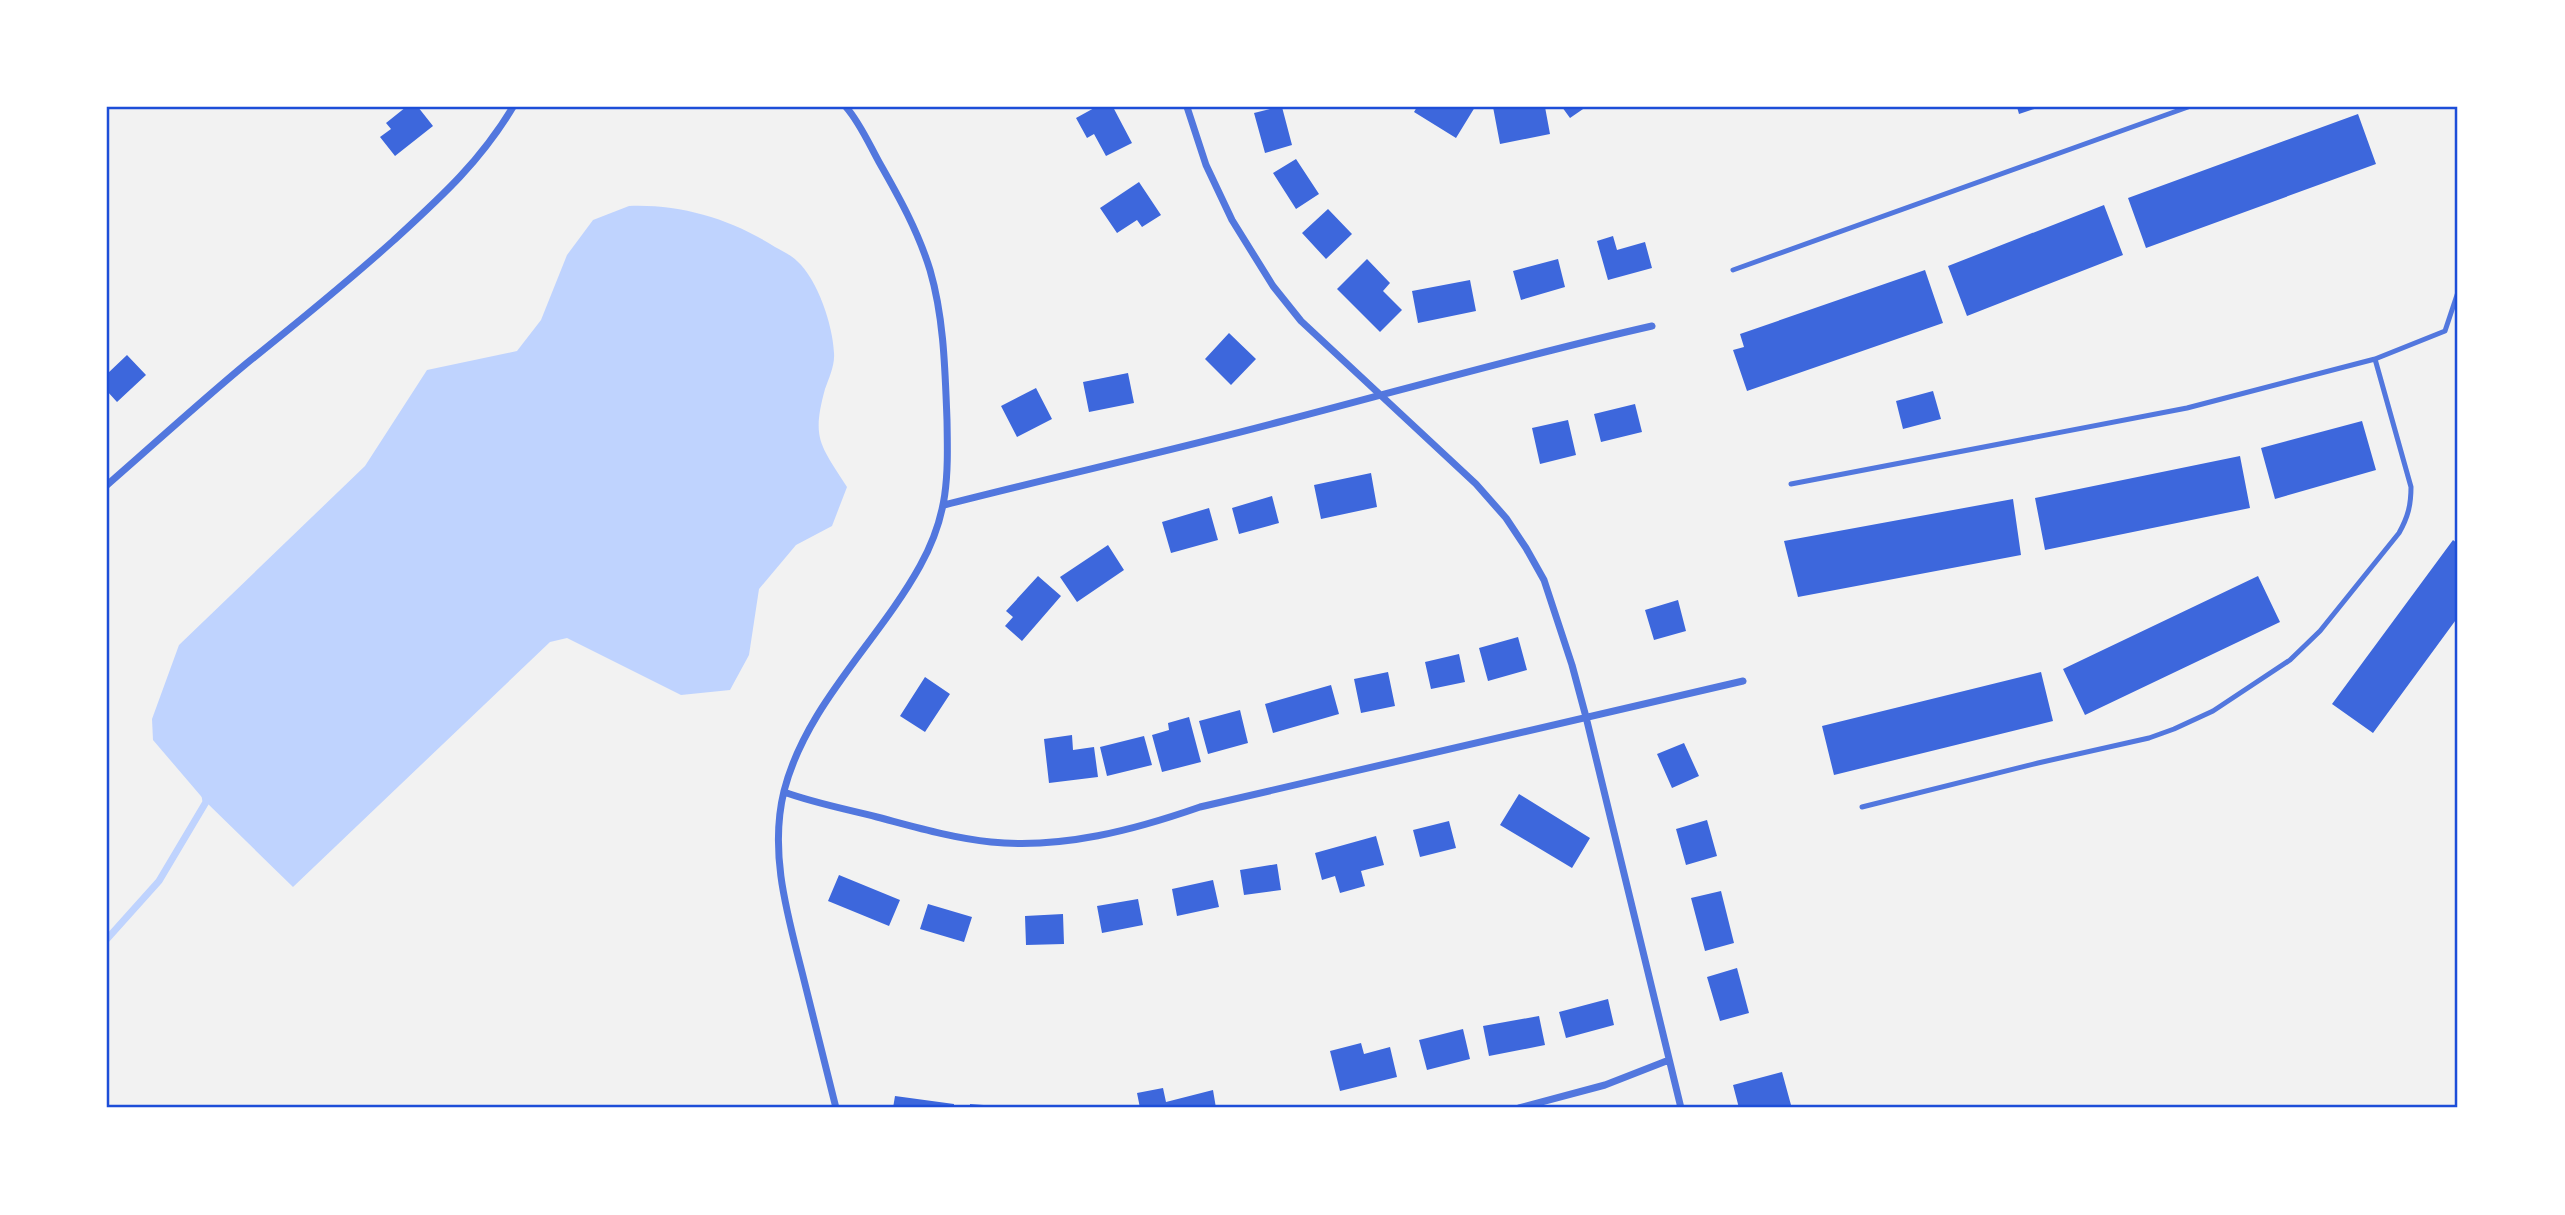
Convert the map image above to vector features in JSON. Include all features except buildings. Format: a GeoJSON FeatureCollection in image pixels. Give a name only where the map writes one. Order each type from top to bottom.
{"type":"FeatureCollection","features":[{"type":"Feature","properties":{"kind":"street"},"geometry":{"type":"LineString","coordinates":[[107,485],[246,365],[341,288],[445,194],[477,159],[513,107]]}},
{"type":"Feature","properties":{"kind":"street"},"geometry":{"type":"LineString","coordinates":[[836,1108],[782,894],[778,847],[784,792],[793,760],[808,729],[887,618],[920,566],[934,538],[944,505],[948,474],[946,373],[940,314],[929,269],[914,226],[846,107]]}},
{"type":"Feature","properties":{"kind":"street"},"geometry":{"type":"LineString","coordinates":[[1187,107],[1206,165],[1232,220],[1273,286],[1301,321],[1476,484],[1506,518],[1544,580],[1586,717],[1681,1108]]}},
{"type":"Feature","properties":{"kind":"street"},"geometry":{"type":"LineString","coordinates":[[944,505],[1381,396],[1549,349],[1652,326]]}},
{"type":"Feature","properties":{"kind":"street"},"geometry":{"type":"LineString","coordinates":[[784,792],[947,835],[993,842],[1039,843],[1088,838],[1151,824],[1200,807],[1743,681]]}},
{"type":"Feature","properties":{"kind":"street"},"geometry":{"type":"LineString","coordinates":[[1519,1108],[1605,1085],[1669,1060]]}},
{"type":"Feature","properties":{"kind":"lane"},"geometry":{"type":"LineString","coordinates":[[1733,270],[2188,107]]}},
{"type":"Feature","properties":{"kind":"lane"},"geometry":{"type":"LineString","coordinates":[[1791,484],[2187,408],[2375,359],[2445,331],[2458,292]]}},
{"type":"Feature","properties":{"kind":"lane"},"geometry":{"type":"LineString","coordinates":[[1861,807],[2162,734],[2213,711],[2290,660],[2320,631],[2399,533],[2411,506],[2411,487],[2375,359]]}},
{"type":"Feature","properties":{"kind":"water"},"geometry":{"type":"Polygon","coordinates":[[[629,206],[686,211],[741,228],[789,255],[805,269],[812,280],[831,330],[834,353],[833,367],[821,406],[819,431],[825,451],[847,487],[832,526],[796,545],[759,589],[749,655],[730,690],[681,695],[567,638],[550,642],[293,887],[206,802],[153,740],[152,719],[179,645],[365,466],[427,370],[517,351],[541,320],[567,255],[593,220],[629,206]]]}},
{"type":"Feature","properties":{"kind":"waterway"},"geometry":{"type":"LineString","coordinates":[[107,939],[159,881],[206,802],[205,795]]}}]}
